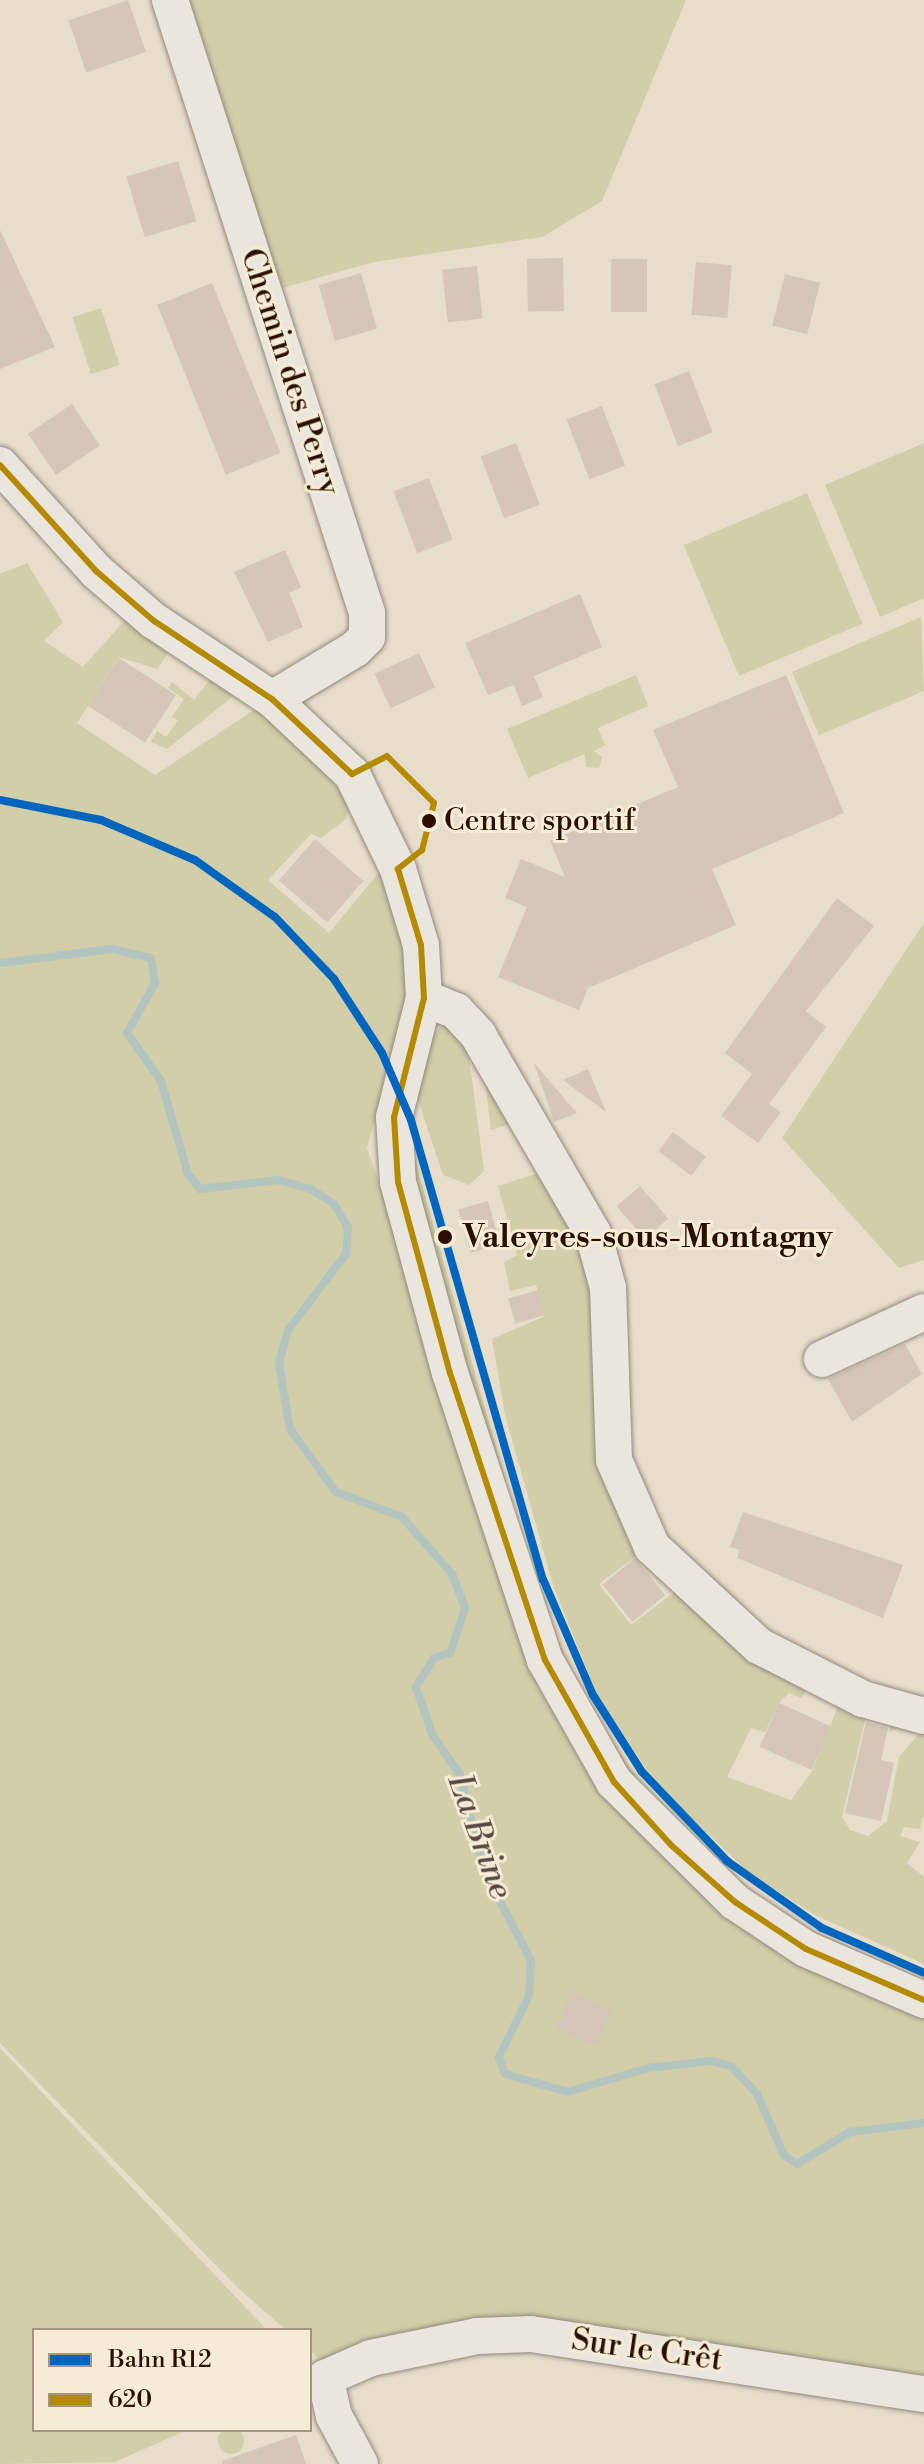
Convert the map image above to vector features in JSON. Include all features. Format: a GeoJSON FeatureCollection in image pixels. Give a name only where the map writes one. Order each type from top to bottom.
{"type":"FeatureCollection","features":[{"type":"Feature","properties":{"kind":"street","name":"Chemin des Perry"},"geometry":{"type":"LineString","coordinates":[[170,0],[367,613],[367,637],[355,649],[272,699]]}},
{"type":"Feature","properties":{"kind":"street"},"geometry":{"type":"LineString","coordinates":[[0,465],[96,571],[154,621],[272,699],[352,774],[415,915],[424,998],[394,1117],[398,1182],[450,1373],[545,1660],[614,1782],[735,1902],[806,1949],[924,2000]]}},
{"type":"Feature","properties":{"kind":"street"},"geometry":{"type":"LineString","coordinates":[[424,998],[456,1011],[478,1035],[593,1233],[608,1288],[614,1460],[652,1547],[759,1646],[863,1699],[924,1716]]}},
{"type":"Feature","properties":{"kind":"street"},"geometry":{"type":"LineString","coordinates":[[822,1359],[924,1312]]}},
{"type":"Feature","properties":{"kind":"street","name":"Sur le Crêt"},"geometry":{"type":"LineString","coordinates":[[360,2464],[334,2416],[325,2378],[371,2358],[477,2336],[531,2334],[924,2394]]}},
{"type":"Feature","properties":{"kind":"shaded area"},"geometry":{"type":"Polygon","coordinates":[[[172,0],[686,0],[602,201],[542,237],[374,262],[268,292],[172,0]]]}},
{"type":"Feature","properties":{"kind":"shaded area"},"geometry":{"type":"Polygon","coordinates":[[[101,308],[120,365],[91,374],[72,317],[101,308]]]}},
{"type":"Feature","properties":{"kind":"shaded area"},"geometry":{"type":"Polygon","coordinates":[[[924,443],[924,598],[880,617],[825,485],[924,443]]]}},
{"type":"Feature","properties":{"kind":"shaded area"},"geometry":{"type":"Polygon","coordinates":[[[807,493],[862,624],[739,676],[684,545],[807,493]]]}},
{"type":"Feature","properties":{"kind":"shaded area"},"geometry":{"type":"Polygon","coordinates":[[[27,563],[63,622],[44,641],[83,667],[135,609],[178,639],[157,669],[119,657],[77,723],[155,775],[260,706],[351,802],[346,819],[321,838],[311,834],[268,880],[329,933],[380,871],[396,902],[410,990],[367,1148],[543,1661],[669,1847],[924,2003],[924,2381],[533,2321],[328,2366],[312,2353],[312,2328],[284,2328],[237,2287],[0,2043],[0,574],[27,563]]]}},
{"type":"Feature","properties":{"kind":"shaded area"},"geometry":{"type":"Polygon","coordinates":[[[921,617],[924,691],[819,735],[792,672],[921,617]]]}},
{"type":"Feature","properties":{"kind":"shaded area"},"geometry":{"type":"Polygon","coordinates":[[[219,668],[246,686],[167,749],[151,742],[157,731],[166,737],[178,720],[172,717],[184,699],[168,688],[172,682],[194,700],[219,668]]]}},
{"type":"Feature","properties":{"kind":"shaded area"},"geometry":{"type":"Polygon","coordinates":[[[636,675],[648,706],[598,728],[605,745],[594,751],[602,757],[599,768],[586,767],[585,754],[528,778],[507,729],[636,675]]]}},
{"type":"Feature","properties":{"kind":"shaded area"},"geometry":{"type":"Polygon","coordinates":[[[924,923],[924,1260],[899,1268],[782,1138],[924,923]]]}},
{"type":"Feature","properties":{"kind":"shaded area"},"geometry":{"type":"Polygon","coordinates":[[[445,1024],[467,1041],[484,1171],[469,1185],[443,1175],[416,1094],[428,1037],[445,1024]]]}},
{"type":"Feature","properties":{"kind":"shaded area"},"geometry":{"type":"Polygon","coordinates":[[[484,1070],[514,1122],[491,1130],[484,1070]]]}},
{"type":"Feature","properties":{"kind":"shaded area"},"geometry":{"type":"Polygon","coordinates":[[[401,1139],[409,1139],[538,1596],[587,1704],[648,1794],[742,1886],[811,1930],[924,1980],[924,1987],[805,1936],[741,1891],[624,1775],[581,1713],[507,1517],[401,1139]]]}},
{"type":"Feature","properties":{"kind":"shaded area"},"geometry":{"type":"Polygon","coordinates":[[[542,1172],[583,1247],[643,1551],[599,1584],[631,1625],[677,1590],[807,1686],[802,1698],[789,1693],[779,1703],[765,1732],[751,1728],[727,1777],[791,1800],[812,1771],[844,1691],[905,1725],[889,1732],[891,1721],[866,1716],[842,1817],[850,1830],[868,1836],[887,1821],[899,1757],[924,1728],[924,1815],[920,1829],[904,1827],[900,1836],[920,1842],[907,1863],[924,1877],[924,1964],[815,1915],[749,1873],[656,1784],[597,1694],[554,1588],[505,1415],[492,1339],[545,1316],[536,1285],[510,1291],[504,1262],[517,1255],[498,1186],[542,1172]]]}},
{"type":"Feature","properties":{"kind":"shaded area"},"geometry":{"type":"Polygon","coordinates":[[[0,2048],[265,2328],[32,2328],[32,2432],[182,2432],[115,2462],[0,2464],[0,2048]]]}},
{"type":"Feature","properties":{"kind":"shaded area"},"geometry":{"type":"Polygon","coordinates":[[[222,2432],[240,2432],[243,2446],[236,2453],[226,2453],[219,2446],[222,2432]]]}},
{"type":"Feature","properties":{"kind":"building"},"geometry":{"type":"Polygon","coordinates":[[[128,0],[146,52],[86,73],[68,21],[128,0]]]}},
{"type":"Feature","properties":{"kind":"building"},"geometry":{"type":"Polygon","coordinates":[[[178,161],[196,221],[145,237],[126,177],[178,161]]]}},
{"type":"Feature","properties":{"kind":"building"},"geometry":{"type":"Polygon","coordinates":[[[0,230],[55,347],[0,369],[0,230]]]}},
{"type":"Feature","properties":{"kind":"building"},"geometry":{"type":"Polygon","coordinates":[[[563,258],[564,311],[528,312],[527,259],[563,258]]]}},
{"type":"Feature","properties":{"kind":"building"},"geometry":{"type":"Polygon","coordinates":[[[611,259],[647,259],[647,312],[611,312],[611,259]]]}},
{"type":"Feature","properties":{"kind":"building"},"geometry":{"type":"Polygon","coordinates":[[[696,262],[732,265],[727,318],[691,315],[696,262]]]}},
{"type":"Feature","properties":{"kind":"building"},"geometry":{"type":"Polygon","coordinates":[[[477,266],[483,319],[448,322],[442,270],[477,266]]]}},
{"type":"Feature","properties":{"kind":"building"},"geometry":{"type":"Polygon","coordinates":[[[361,273],[377,329],[335,341],[319,285],[361,273]]]}},
{"type":"Feature","properties":{"kind":"building"},"geometry":{"type":"Polygon","coordinates":[[[785,274],[820,283],[807,334],[772,325],[785,274]]]}},
{"type":"Feature","properties":{"kind":"building"},"geometry":{"type":"Polygon","coordinates":[[[212,283],[281,453],[226,475],[157,305],[212,283]]]}},
{"type":"Feature","properties":{"kind":"building"},"geometry":{"type":"Polygon","coordinates":[[[689,371],[713,433],[678,446],[654,384],[689,371]]]}},
{"type":"Feature","properties":{"kind":"building"},"geometry":{"type":"Polygon","coordinates":[[[72,404],[100,445],[56,475],[28,434],[72,404]]]}},
{"type":"Feature","properties":{"kind":"building"},"geometry":{"type":"Polygon","coordinates":[[[602,406],[625,466],[589,479],[567,420],[602,406]]]}},
{"type":"Feature","properties":{"kind":"building"},"geometry":{"type":"Polygon","coordinates":[[[516,443],[540,505],[504,518],[481,457],[516,443]]]}},
{"type":"Feature","properties":{"kind":"building"},"geometry":{"type":"Polygon","coordinates":[[[429,478],[453,540],[417,553],[394,492],[429,478]]]}},
{"type":"Feature","properties":{"kind":"building"},"geometry":{"type":"Polygon","coordinates":[[[285,550],[301,587],[289,593],[303,627],[268,642],[234,572],[285,550]]]}},
{"type":"Feature","properties":{"kind":"building"},"geometry":{"type":"Polygon","coordinates":[[[580,594],[602,647],[534,676],[543,697],[522,706],[514,685],[488,695],[465,643],[580,594]]]}},
{"type":"Feature","properties":{"kind":"building"},"geometry":{"type":"Polygon","coordinates":[[[419,653],[435,687],[391,708],[375,674],[419,653]]]}},
{"type":"Feature","properties":{"kind":"building"},"geometry":{"type":"Polygon","coordinates":[[[119,658],[176,695],[145,743],[88,706],[119,658]]]}},
{"type":"Feature","properties":{"kind":"building"},"geometry":{"type":"Polygon","coordinates":[[[786,675],[844,813],[712,869],[736,925],[588,988],[579,1010],[498,977],[527,907],[505,898],[521,859],[565,877],[550,841],[678,787],[653,730],[786,675]]]}},
{"type":"Feature","properties":{"kind":"building"},"geometry":{"type":"Polygon","coordinates":[[[315,839],[363,881],[327,922],[279,881],[315,839]]]}},
{"type":"Feature","properties":{"kind":"building"},"geometry":{"type":"Polygon","coordinates":[[[837,898],[874,926],[806,1011],[826,1027],[769,1104],[781,1112],[758,1143],[721,1116],[752,1074],[725,1053],[837,898]]]}},
{"type":"Feature","properties":{"kind":"building"},"geometry":{"type":"Polygon","coordinates":[[[534,1063],[577,1113],[554,1122],[534,1063]]]}},
{"type":"Feature","properties":{"kind":"building"},"geometry":{"type":"Polygon","coordinates":[[[588,1069],[606,1112],[563,1080],[588,1069]]]}},
{"type":"Feature","properties":{"kind":"building"},"geometry":{"type":"Polygon","coordinates":[[[673,1132],[706,1157],[691,1176],[659,1151],[673,1132]]]}},
{"type":"Feature","properties":{"kind":"building"},"geometry":{"type":"Polygon","coordinates":[[[640,1186],[668,1218],[645,1239],[617,1206],[640,1186]]]}},
{"type":"Feature","properties":{"kind":"building"},"geometry":{"type":"Polygon","coordinates":[[[488,1201],[500,1244],[471,1253],[458,1210],[488,1201]]]}},
{"type":"Feature","properties":{"kind":"building"},"geometry":{"type":"Polygon","coordinates":[[[538,1290],[545,1315],[515,1324],[508,1299],[538,1290]]]}},
{"type":"Feature","properties":{"kind":"building"},"geometry":{"type":"Polygon","coordinates":[[[905,1344],[922,1374],[852,1422],[828,1379],[905,1344]]]}},
{"type":"Feature","properties":{"kind":"building"},"geometry":{"type":"Polygon","coordinates":[[[743,1512],[903,1565],[883,1618],[737,1558],[740,1550],[730,1547],[743,1512]]]}},
{"type":"Feature","properties":{"kind":"building"},"geometry":{"type":"Polygon","coordinates":[[[635,1558],[665,1595],[633,1622],[602,1584],[635,1558]]]}},
{"type":"Feature","properties":{"kind":"building"},"geometry":{"type":"Polygon","coordinates":[[[779,1703],[831,1726],[812,1770],[759,1747],[779,1703]]]}},
{"type":"Feature","properties":{"kind":"building"},"geometry":{"type":"Polygon","coordinates":[[[866,1722],[888,1728],[881,1760],[894,1763],[881,1821],[845,1813],[866,1722]]]}},
{"type":"Feature","properties":{"kind":"building"},"geometry":{"type":"Polygon","coordinates":[[[572,1992],[613,2011],[596,2046],[556,2027],[572,1992]]]}},
{"type":"Feature","properties":{"kind":"building"},"geometry":{"type":"Polygon","coordinates":[[[296,2435],[306,2464],[222,2464],[222,2461],[296,2435]]]}},
{"type":"Feature","properties":{"kind":"waterway","name":"La Brine"},"geometry":{"type":"LineString","coordinates":[[0,963],[112,949],[151,958],[155,983],[127,1033],[161,1081],[188,1174],[200,1189],[279,1180],[311,1189],[334,1204],[348,1227],[346,1254],[288,1330],[279,1364],[290,1429],[336,1492],[402,1517],[452,1574],[465,1608],[450,1653],[434,1658],[416,1687],[432,1734],[460,1775],[486,1875],[531,1960],[529,1996],[499,2057],[505,2074],[568,2092],[648,2068],[711,2061],[731,2066],[757,2094],[784,2155],[797,2164],[850,2132],[924,2123]]}},
{"type":"Feature","properties":{"kind":"rail line","name":"R12"},"geometry":{"type":"LineString","coordinates":[[0,800],[101,820],[195,860],[275,917],[334,979],[382,1053],[411,1120],[543,1579],[593,1695],[642,1772],[727,1861],[822,1928],[924,1973]]}},
{"type":"Feature","properties":{"kind":"transit line","name":"620"},"geometry":{"type":"LineString","coordinates":[[0,465],[96,571],[154,621],[272,699],[352,774]]}},
{"type":"Feature","properties":{"kind":"transit line","name":"620"},"geometry":{"type":"LineString","coordinates":[[352,774],[387,756],[434,803],[422,850],[398,869]]}},
{"type":"Feature","properties":{"kind":"transit line","name":"620"},"geometry":{"type":"LineString","coordinates":[[398,869],[421,945],[424,998],[394,1117],[398,1182],[450,1373],[545,1660],[614,1782],[671,1845],[735,1902],[806,1949],[924,2000]]}},
{"type":"Feature","properties":{"kind":"place","name":"Centre sportif"},"geometry":{"type":"Point","coordinates":[429,821]}},
{"type":"Feature","properties":{"kind":"place","name":"Valeyres-sous-Montagny"},"geometry":{"type":"Point","coordinates":[445,1237]}}]}
